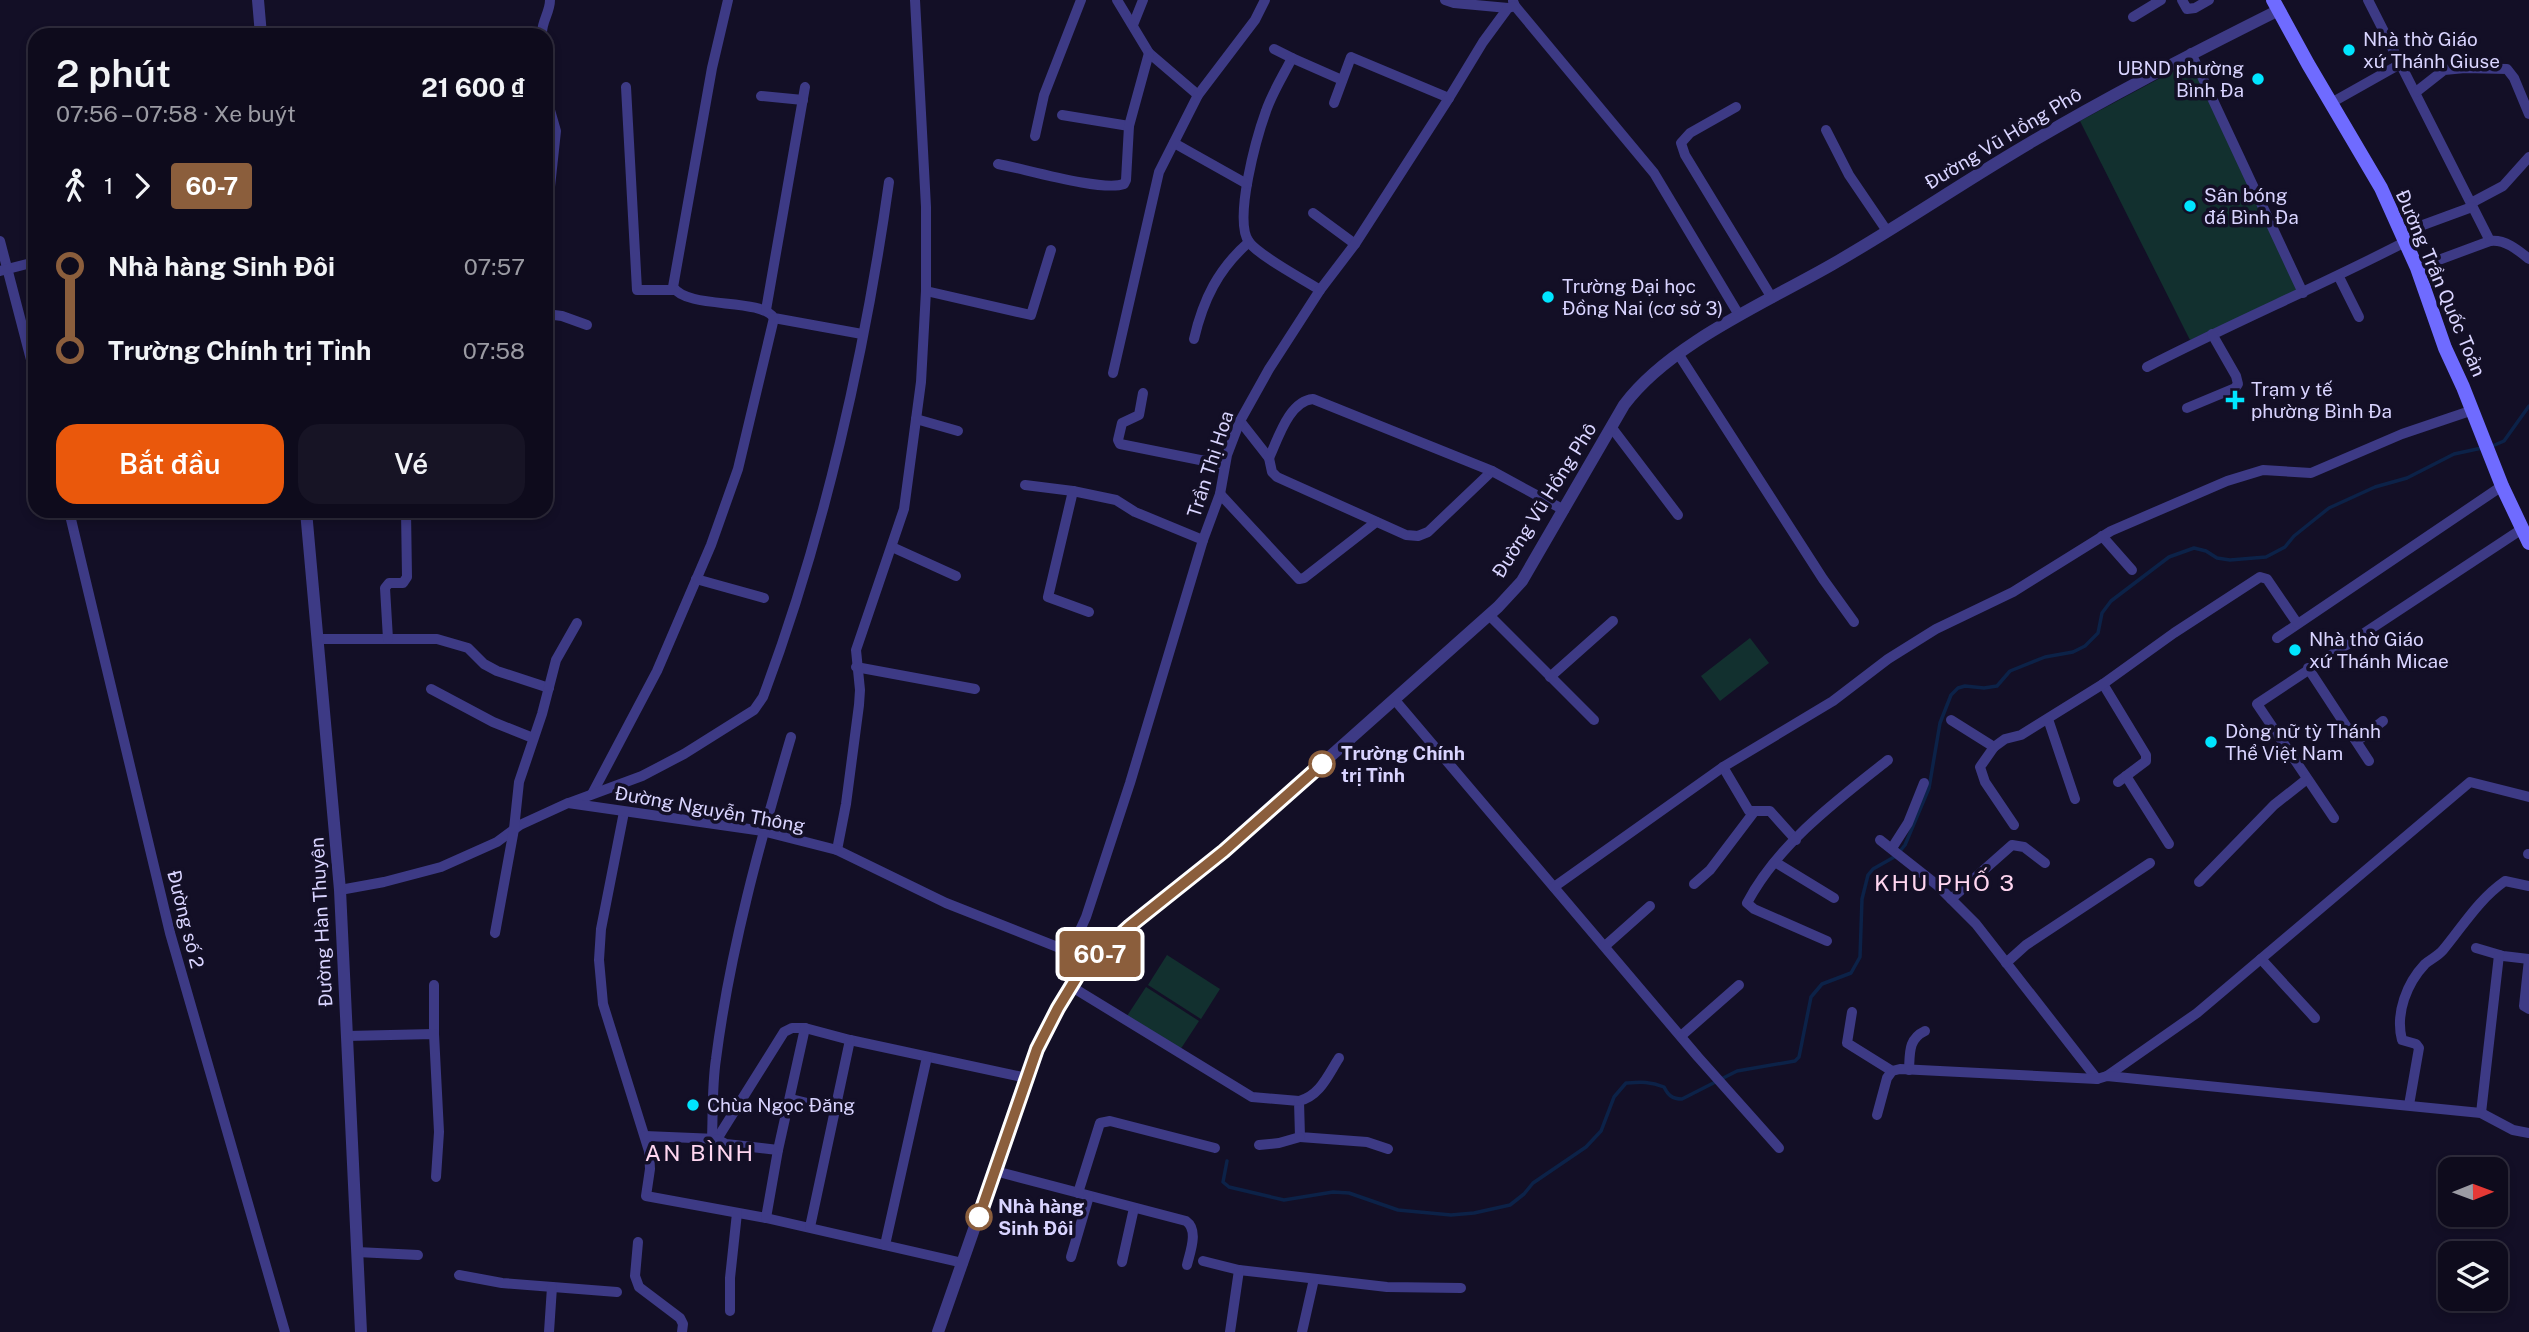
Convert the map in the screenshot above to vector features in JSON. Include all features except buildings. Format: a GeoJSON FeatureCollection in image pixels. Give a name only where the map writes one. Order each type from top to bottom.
{"type":"FeatureCollection","features":[{"type":"Feature","properties":{"kind":"main road","name":"Đường Trần Quốc Toản"},"geometry":{"type":"LineString","coordinates":[[2276,5],[2381,188],[2417,268],[2445,348],[2473,410],[2502,486],[2529,543]]}},
{"type":"Feature","properties":{"kind":"street"},"geometry":{"type":"LineString","coordinates":[[258,0],[260,28]]}},
{"type":"Feature","properties":{"kind":"street"},"geometry":{"type":"LineString","coordinates":[[543,28],[549,13],[550,0]]}},
{"type":"Feature","properties":{"kind":"street"},"geometry":{"type":"LineString","coordinates":[[675,290],[673,282],[690,201],[712,68],[728,0]]}},
{"type":"Feature","properties":{"kind":"street"},"geometry":{"type":"LineString","coordinates":[[837,850],[859,705],[856,650],[904,509],[916,419],[926,290],[926,207],[915,0]]}},
{"type":"Feature","properties":{"kind":"street"},"geometry":{"type":"LineString","coordinates":[[1035,136],[1044,95],[1081,0]]}},
{"type":"Feature","properties":{"kind":"street"},"geometry":{"type":"LineString","coordinates":[[1117,0],[1149,53],[1198,94]]}},
{"type":"Feature","properties":{"kind":"street"},"geometry":{"type":"LineString","coordinates":[[1133,25],[1143,0]]}},
{"type":"Feature","properties":{"kind":"street"},"geometry":{"type":"LineString","coordinates":[[1113,373],[1159,172],[1198,94],[1255,20],[1265,0]]}},
{"type":"Feature","properties":{"kind":"street"},"geometry":{"type":"LineString","coordinates":[[1445,0],[1454,3],[1512,4],[1654,173],[1739,315]]}},
{"type":"Feature","properties":{"kind":"street"},"geometry":{"type":"LineString","coordinates":[[2133,18],[2161,0]]}},
{"type":"Feature","properties":{"kind":"street"},"geometry":{"type":"LineString","coordinates":[[2182,0],[2187,9],[2191,9],[2208,0]]}},
{"type":"Feature","properties":{"kind":"street"},"geometry":{"type":"LineString","coordinates":[[2368,0],[2490,241]]}},
{"type":"Feature","properties":{"kind":"street","name":"Trần Thị Hoa"},"geometry":{"type":"LineString","coordinates":[[1070,952],[1086,917],[1126,794],[1203,540],[1220,494],[1225,465],[1240,421],[1269,369],[1320,290],[1354,244],[1483,42],[1512,4]]}},
{"type":"Feature","properties":{"kind":"street","name":"Đường Vũ Hồng Phô"},"geometry":{"type":"LineString","coordinates":[[938,1332],[1044,1033],[1080,972],[1130,926],[1224,851],[1489,615],[1522,581],[1624,405],[1638,387],[1679,355],[1739,315],[1887,231],[2015,152],[2276,5]]}},
{"type":"Feature","properties":{"kind":"street"},"geometry":{"type":"LineString","coordinates":[[1274,49],[1342,80]]}},
{"type":"Feature","properties":{"kind":"street"},"geometry":{"type":"LineString","coordinates":[[998,164],[1077,181],[1122,186],[1126,180],[1129,125],[1149,53]]}},
{"type":"Feature","properties":{"kind":"street"},"geometry":{"type":"LineString","coordinates":[[2191,54],[2303,293]]}},
{"type":"Feature","properties":{"kind":"street"},"geometry":{"type":"LineString","coordinates":[[1334,103],[1352,57],[1449,98]]}},
{"type":"Feature","properties":{"kind":"street"},"geometry":{"type":"LineString","coordinates":[[1292,58],[1266,110],[1247,184],[1244,225],[1249,242],[1320,290]]}},
{"type":"Feature","properties":{"kind":"street"},"geometry":{"type":"LineString","coordinates":[[2331,103],[2402,63]]}},
{"type":"Feature","properties":{"kind":"street"},"geometry":{"type":"LineString","coordinates":[[2416,92],[2444,71],[2465,68],[2507,69],[2514,78],[2529,114]]}},
{"type":"Feature","properties":{"kind":"street"},"geometry":{"type":"LineString","coordinates":[[626,87],[637,289],[675,290],[703,300],[862,334]]}},
{"type":"Feature","properties":{"kind":"street"},"geometry":{"type":"LineString","coordinates":[[592,794],[641,704],[711,545],[737,469],[770,314],[805,87]]}},
{"type":"Feature","properties":{"kind":"street"},"geometry":{"type":"LineString","coordinates":[[761,96],[803,100]]}},
{"type":"Feature","properties":{"kind":"street"},"geometry":{"type":"LineString","coordinates":[[1736,107],[1690,133],[1681,143],[1685,155],[1772,298]]}},
{"type":"Feature","properties":{"kind":"street"},"geometry":{"type":"LineString","coordinates":[[1062,115],[1129,125]]}},
{"type":"Feature","properties":{"kind":"street"},"geometry":{"type":"LineString","coordinates":[[553,120],[556,131],[553,159]]}},
{"type":"Feature","properties":{"kind":"street"},"geometry":{"type":"LineString","coordinates":[[1825,130],[1849,175],[1887,231]]}},
{"type":"Feature","properties":{"kind":"street"},"geometry":{"type":"LineString","coordinates":[[1174,143],[1247,184]]}},
{"type":"Feature","properties":{"kind":"street"},"geometry":{"type":"LineString","coordinates":[[2423,225],[2472,205],[2503,186],[2529,157]]}},
{"type":"Feature","properties":{"kind":"street"},"geometry":{"type":"LineString","coordinates":[[340,890],[441,867],[496,842],[514,829],[568,803],[642,775],[684,754],[754,710],[764,697],[823,508],[878,255],[888,182]]}},
{"type":"Feature","properties":{"kind":"street"},"geometry":{"type":"LineString","coordinates":[[1313,213],[1354,244]]}},
{"type":"Feature","properties":{"kind":"street"},"geometry":{"type":"LineString","coordinates":[[2417,268],[2497,240],[2515,248],[2529,259]]}},
{"type":"Feature","properties":{"kind":"street"},"geometry":{"type":"LineString","coordinates":[[0,241],[4,270],[28,351]]}},
{"type":"Feature","properties":{"kind":"street"},"geometry":{"type":"LineString","coordinates":[[1194,339],[1208,293],[1234,256],[1249,242]]}},
{"type":"Feature","properties":{"kind":"street"},"geometry":{"type":"LineString","coordinates":[[2147,367],[2405,242]]}},
{"type":"Feature","properties":{"kind":"street"},"geometry":{"type":"LineString","coordinates":[[926,290],[1031,315],[1034,313],[1051,250]]}},
{"type":"Feature","properties":{"kind":"street"},"geometry":{"type":"LineString","coordinates":[[4,270],[28,264]]}},
{"type":"Feature","properties":{"kind":"street"},"geometry":{"type":"LineString","coordinates":[[2339,276],[2359,317]]}},
{"type":"Feature","properties":{"kind":"street"},"geometry":{"type":"LineString","coordinates":[[553,315],[587,325]]}},
{"type":"Feature","properties":{"kind":"street"},"geometry":{"type":"LineString","coordinates":[[2187,408],[2235,388],[2238,384],[2212,334]]}},
{"type":"Feature","properties":{"kind":"street"},"geometry":{"type":"LineString","coordinates":[[1679,355],[1816,568],[1854,622]]}},
{"type":"Feature","properties":{"kind":"street"},"geometry":{"type":"LineString","coordinates":[[1143,393],[1139,415],[1122,424],[1118,440],[1120,444],[1225,465]]}},
{"type":"Feature","properties":{"kind":"street"},"geometry":{"type":"LineString","coordinates":[[1269,458],[1298,405],[1306,399],[1313,399],[1492,471],[1564,510]]}},
{"type":"Feature","properties":{"kind":"street"},"geometry":{"type":"LineString","coordinates":[[1554,887],[1723,767],[1833,701],[1888,659],[1936,629],[2013,592],[2102,536],[2135,519],[2227,481],[2263,470],[2311,473],[2402,435],[2473,410]]}},
{"type":"Feature","properties":{"kind":"street"},"geometry":{"type":"LineString","coordinates":[[916,419],[958,431]]}},
{"type":"Feature","properties":{"kind":"street"},"geometry":{"type":"LineString","coordinates":[[1240,421],[1269,458],[1272,472],[1277,477],[1406,535],[1418,536],[1428,532],[1492,471]]}},
{"type":"Feature","properties":{"kind":"street"},"geometry":{"type":"LineString","coordinates":[[1612,428],[1678,515]]}},
{"type":"Feature","properties":{"kind":"street"},"geometry":{"type":"LineString","coordinates":[[1025,485],[1116,500],[1135,512],[1203,540]]}},
{"type":"Feature","properties":{"kind":"street"},"geometry":{"type":"LineString","coordinates":[[2277,638],[2502,486]]}},
{"type":"Feature","properties":{"kind":"street"},"geometry":{"type":"LineString","coordinates":[[1073,491],[1048,597],[1089,612]]}},
{"type":"Feature","properties":{"kind":"street"},"geometry":{"type":"LineString","coordinates":[[1220,494],[1299,579],[1304,578],[1376,522]]}},
{"type":"Feature","properties":{"kind":"street","name":"Đường số 2"},"geometry":{"type":"LineString","coordinates":[[71,518],[170,933],[285,1332]]}},
{"type":"Feature","properties":{"kind":"street","name":"Đường Hàn Thuyên"},"geometry":{"type":"LineString","coordinates":[[307,518],[340,890],[361,1332]]}},
{"type":"Feature","properties":{"kind":"street"},"geometry":{"type":"LineString","coordinates":[[388,639],[385,588],[389,583],[404,583],[407,578],[406,518]]}},
{"type":"Feature","properties":{"kind":"street"},"geometry":{"type":"LineString","coordinates":[[2334,818],[2257,704],[2522,529]]}},
{"type":"Feature","properties":{"kind":"street"},"geometry":{"type":"LineString","coordinates":[[2102,536],[2132,570]]}},
{"type":"Feature","properties":{"kind":"street"},"geometry":{"type":"LineString","coordinates":[[892,547],[956,576]]}},
{"type":"Feature","properties":{"kind":"street"},"geometry":{"type":"LineString","coordinates":[[2014,825],[1985,782],[1980,768],[1994,747],[2005,739],[2021,735],[2048,719],[2260,577],[2267,579],[2297,623]]}},
{"type":"Feature","properties":{"kind":"street"},"geometry":{"type":"LineString","coordinates":[[696,579],[764,598]]}},
{"type":"Feature","properties":{"kind":"street"},"geometry":{"type":"LineString","coordinates":[[1489,615],[1594,720]]}},
{"type":"Feature","properties":{"kind":"street"},"geometry":{"type":"LineString","coordinates":[[1550,677],[1613,621]]}},
{"type":"Feature","properties":{"kind":"street"},"geometry":{"type":"LineString","coordinates":[[495,933],[514,829],[519,782],[556,660],[577,623]]}},
{"type":"Feature","properties":{"kind":"street"},"geometry":{"type":"LineString","coordinates":[[318,639],[438,639],[468,648],[484,664],[497,671],[549,688]]}},
{"type":"Feature","properties":{"kind":"street"},"geometry":{"type":"LineString","coordinates":[[856,667],[975,689]]}},
{"type":"Feature","properties":{"kind":"street"},"geometry":{"type":"LineString","coordinates":[[2308,668],[2369,761]]}},
{"type":"Feature","properties":{"kind":"street"},"geometry":{"type":"LineString","coordinates":[[2103,684],[2146,755],[2146,761],[2122,779],[2169,844]]}},
{"type":"Feature","properties":{"kind":"street"},"geometry":{"type":"LineString","coordinates":[[430,689],[493,723],[533,738]]}},
{"type":"Feature","properties":{"kind":"street"},"geometry":{"type":"LineString","coordinates":[[1394,699],[1713,1075],[1779,1148]]}},
{"type":"Feature","properties":{"kind":"street"},"geometry":{"type":"LineString","coordinates":[[2048,719],[2075,799]]}},
{"type":"Feature","properties":{"kind":"street"},"geometry":{"type":"LineString","coordinates":[[1951,720],[1994,747]]}},
{"type":"Feature","properties":{"kind":"street"},"geometry":{"type":"LineString","coordinates":[[2357,741],[2382,720]]}},
{"type":"Feature","properties":{"kind":"street"},"geometry":{"type":"LineString","coordinates":[[715,1139],[718,1047],[732,965],[763,831],[791,737]]}},
{"type":"Feature","properties":{"kind":"street"},"geometry":{"type":"LineString","coordinates":[[1827,941],[1748,905],[1757,885],[1796,840],[1848,790],[1888,760]]}},
{"type":"Feature","properties":{"kind":"street"},"geometry":{"type":"LineString","coordinates":[[1723,767],[1747,808],[1754,812],[1770,811],[1796,840]]}},
{"type":"Feature","properties":{"kind":"street"},"geometry":{"type":"LineString","coordinates":[[2199,882],[2274,805],[2307,779]]}},
{"type":"Feature","properties":{"kind":"street"},"geometry":{"type":"LineString","coordinates":[[2102,1077],[2197,1013],[2470,782],[2529,797]]}},
{"type":"Feature","properties":{"kind":"street"},"geometry":{"type":"LineString","coordinates":[[1892,848],[1908,823],[1924,783]]}},
{"type":"Feature","properties":{"kind":"street","name":"Đường Nguyễn Thông"},"geometry":{"type":"LineString","coordinates":[[568,803],[763,831],[837,850],[946,903],[1070,952]]}},
{"type":"Feature","properties":{"kind":"street"},"geometry":{"type":"LineString","coordinates":[[624,812],[601,929],[599,960],[606,1017],[645,1136],[650,1169],[646,1196],[810,1227],[963,1263]]}},
{"type":"Feature","properties":{"kind":"street"},"geometry":{"type":"LineString","coordinates":[[1694,884],[1710,870],[1754,812]]}},
{"type":"Feature","properties":{"kind":"street"},"geometry":{"type":"LineString","coordinates":[[1881,840],[1951,899],[1976,924],[2102,1077]]}},
{"type":"Feature","properties":{"kind":"street"},"geometry":{"type":"LineString","coordinates":[[1951,899],[2012,845],[2024,847],[2045,863]]}},
{"type":"Feature","properties":{"kind":"street"},"geometry":{"type":"LineString","coordinates":[[1775,862],[1834,898]]}},
{"type":"Feature","properties":{"kind":"street"},"geometry":{"type":"LineString","coordinates":[[2006,963],[2025,946],[2150,863]]}},
{"type":"Feature","properties":{"kind":"street"},"geometry":{"type":"LineString","coordinates":[[2409,1105],[2419,1048],[2416,1044],[2402,1040],[2400,1032],[2402,1004],[2413,978],[2443,950],[2463,921],[2495,888],[2505,881],[2529,886]]}},
{"type":"Feature","properties":{"kind":"street"},"geometry":{"type":"LineString","coordinates":[[1605,946],[1650,906]]}},
{"type":"Feature","properties":{"kind":"street"},"geometry":{"type":"LineString","coordinates":[[2476,948],[2499,955],[2529,959],[2524,1006],[2529,1009]]}},
{"type":"Feature","properties":{"kind":"street"},"geometry":{"type":"LineString","coordinates":[[1070,952],[1080,972]]}},
{"type":"Feature","properties":{"kind":"street"},"geometry":{"type":"LineString","coordinates":[[2481,1112],[2499,955]]}},
{"type":"Feature","properties":{"kind":"street"},"geometry":{"type":"LineString","coordinates":[[2261,959],[2315,1018]]}},
{"type":"Feature","properties":{"kind":"street"},"geometry":{"type":"LineString","coordinates":[[434,985],[433,1034],[439,1132],[436,1177]]}},
{"type":"Feature","properties":{"kind":"street"},"geometry":{"type":"LineString","coordinates":[[1681,1036],[1739,985]]}},
{"type":"Feature","properties":{"kind":"street"},"geometry":{"type":"LineString","coordinates":[[1072,987],[1252,1097],[1299,1101],[1310,1098],[1316,1094],[1339,1058]]}},
{"type":"Feature","properties":{"kind":"street"},"geometry":{"type":"LineString","coordinates":[[1852,1012],[1847,1043],[1892,1071],[2102,1077],[2481,1112],[2513,1130],[2529,1133]]}},
{"type":"Feature","properties":{"kind":"street"},"geometry":{"type":"LineString","coordinates":[[715,1139],[784,1032],[792,1028],[805,1028],[850,1041],[1027,1078]]}},
{"type":"Feature","properties":{"kind":"street"},"geometry":{"type":"LineString","coordinates":[[766,1218],[805,1028]]}},
{"type":"Feature","properties":{"kind":"street"},"geometry":{"type":"LineString","coordinates":[[1909,1070],[1912,1041],[1925,1031]]}},
{"type":"Feature","properties":{"kind":"street"},"geometry":{"type":"LineString","coordinates":[[347,1035],[433,1034]]}},
{"type":"Feature","properties":{"kind":"street"},"geometry":{"type":"LineString","coordinates":[[810,1227],[850,1041]]}},
{"type":"Feature","properties":{"kind":"street"},"geometry":{"type":"LineString","coordinates":[[885,1245],[927,1057]]}},
{"type":"Feature","properties":{"kind":"street"},"geometry":{"type":"LineString","coordinates":[[1877,1115],[1887,1078],[1892,1071]]}},
{"type":"Feature","properties":{"kind":"street"},"geometry":{"type":"LineString","coordinates":[[790,1098],[836,1110]]}},
{"type":"Feature","properties":{"kind":"street"},"geometry":{"type":"LineString","coordinates":[[1299,1101],[1300,1137]]}},
{"type":"Feature","properties":{"kind":"street"},"geometry":{"type":"LineString","coordinates":[[1071,1257],[1100,1124],[1110,1121],[1215,1148]]}},
{"type":"Feature","properties":{"kind":"street"},"geometry":{"type":"LineString","coordinates":[[645,1136],[715,1139],[778,1150]]}},
{"type":"Feature","properties":{"kind":"street"},"geometry":{"type":"LineString","coordinates":[[1259,1144],[1279,1143],[1300,1137],[1367,1142],[1388,1149]]}},
{"type":"Feature","properties":{"kind":"street"},"geometry":{"type":"LineString","coordinates":[[995,1171],[1190,1224],[1194,1231],[1187,1265]]}},
{"type":"Feature","properties":{"kind":"street"},"geometry":{"type":"LineString","coordinates":[[1122,1262],[1134,1208]]}},
{"type":"Feature","properties":{"kind":"street"},"geometry":{"type":"LineString","coordinates":[[730,1311],[730,1278],[737,1213]]}},
{"type":"Feature","properties":{"kind":"street"},"geometry":{"type":"LineString","coordinates":[[638,1242],[635,1276],[639,1287],[680,1318],[683,1324],[682,1332]]}},
{"type":"Feature","properties":{"kind":"street"},"geometry":{"type":"LineString","coordinates":[[356,1252],[418,1255]]}},
{"type":"Feature","properties":{"kind":"street"},"geometry":{"type":"LineString","coordinates":[[1203,1261],[1239,1270],[1387,1287],[1461,1288]]}},
{"type":"Feature","properties":{"kind":"street"},"geometry":{"type":"LineString","coordinates":[[1230,1332],[1239,1270]]}},
{"type":"Feature","properties":{"kind":"street"},"geometry":{"type":"LineString","coordinates":[[459,1275],[502,1283],[617,1293]]}},
{"type":"Feature","properties":{"kind":"street"},"geometry":{"type":"LineString","coordinates":[[1303,1332],[1314,1279]]}},
{"type":"Feature","properties":{"kind":"street"},"geometry":{"type":"LineString","coordinates":[[549,1332],[552,1287]]}},
{"type":"Feature","properties":{"kind":"green space","name":"Sân bóng đá Bình Đa"},"geometry":{"type":"Polygon","coordinates":[[[2190,62],[2299,290],[2190,340],[2080,121],[2190,62]]]}},
{"type":"Feature","properties":{"kind":"green space"},"geometry":{"type":"Polygon","coordinates":[[[1750,638],[1769,663],[1720,701],[1701,676],[1750,638]]]}},
{"type":"Feature","properties":{"kind":"green space"},"geometry":{"type":"Polygon","coordinates":[[[1167,955],[1220,989],[1201,1019],[1148,985],[1167,955]]]}},
{"type":"Feature","properties":{"kind":"green space"},"geometry":{"type":"Polygon","coordinates":[[[1146,987],[1199,1021],[1180,1050],[1127,1016],[1146,987]]]}},
{"type":"Feature","properties":{"kind":"waterway"},"geometry":{"type":"LineString","coordinates":[[2490,447],[2504,441],[2529,406]]}},
{"type":"Feature","properties":{"kind":"waterway"},"geometry":{"type":"LineString","coordinates":[[1227,1161],[1223,1182],[1229,1187],[1284,1200],[1333,1192],[1349,1193],[1398,1210],[1451,1215],[1474,1213],[1510,1205],[1533,1183],[1586,1147],[1601,1131],[1614,1097],[1626,1083],[1645,1082],[1659,1085],[1671,1096],[1682,1099],[1737,1071],[1795,1061],[1799,1057],[1811,997],[1822,984],[1851,973],[1860,957],[1862,899],[1868,875],[1873,869],[1896,856],[1905,845],[1929,788],[1940,723],[1951,695],[1958,688],[1997,686],[2010,671],[2045,657],[2073,652],[2085,646],[2098,633],[2102,613],[2111,601],[2169,557],[2194,548],[2217,558],[2230,560],[2266,557],[2285,547],[2294,536],[2329,508],[2375,487],[2407,478],[2454,454],[2482,448]]}},
{"type":"Feature","properties":{"kind":"bus line","name":"60-7"},"geometry":{"type":"LineString","coordinates":[[979,1217],[1037,1049],[1080,972],[1130,926],[1224,851],[1322,764]]}},
{"type":"Feature","properties":{"kind":"place","name":"Nhà thờ Giáo xứ Thánh Giuse"},"geometry":{"type":"Point","coordinates":[2349,50]}},
{"type":"Feature","properties":{"kind":"place","name":"UBND phường Bình Đa"},"geometry":{"type":"Point","coordinates":[2258,79]}},
{"type":"Feature","properties":{"kind":"place","name":"Sân bóng đá Bình Đa"},"geometry":{"type":"Point","coordinates":[2190,206]}},
{"type":"Feature","properties":{"kind":"place","name":"Trường Đại học Đồng Nai (cơ sở 3)"},"geometry":{"type":"Point","coordinates":[1548,297]}},
{"type":"Feature","properties":{"kind":"place","name":"Trạm y tế phường Bình Đa"},"geometry":{"type":"Point","coordinates":[2235,400]}},
{"type":"Feature","properties":{"kind":"place","name":"Nhà thờ Giáo xứ Thánh Micae"},"geometry":{"type":"Point","coordinates":[2295,650]}},
{"type":"Feature","properties":{"kind":"place","name":"Dòng nữ tỳ Thánh Thể Việt Nam"},"geometry":{"type":"Point","coordinates":[2211,742]}},
{"type":"Feature","properties":{"kind":"place","name":"Trường Chính trị Tỉnh"},"geometry":{"type":"Point","coordinates":[1322,764]}},
{"type":"Feature","properties":{"kind":"place","name":"Chùa Ngọc Đăng"},"geometry":{"type":"Point","coordinates":[693,1105]}},
{"type":"Feature","properties":{"kind":"place","name":"Nhà hàng Sinh Đôi"},"geometry":{"type":"Point","coordinates":[979,1217]}},
{"type":"Feature","properties":{"kind":"district","name":"KHU PHỐ 3"},"geometry":{"type":"Point","coordinates":[1945,882]}},
{"type":"Feature","properties":{"kind":"district","name":"AN BÌNH"},"geometry":{"type":"Point","coordinates":[700,1152]}}]}
